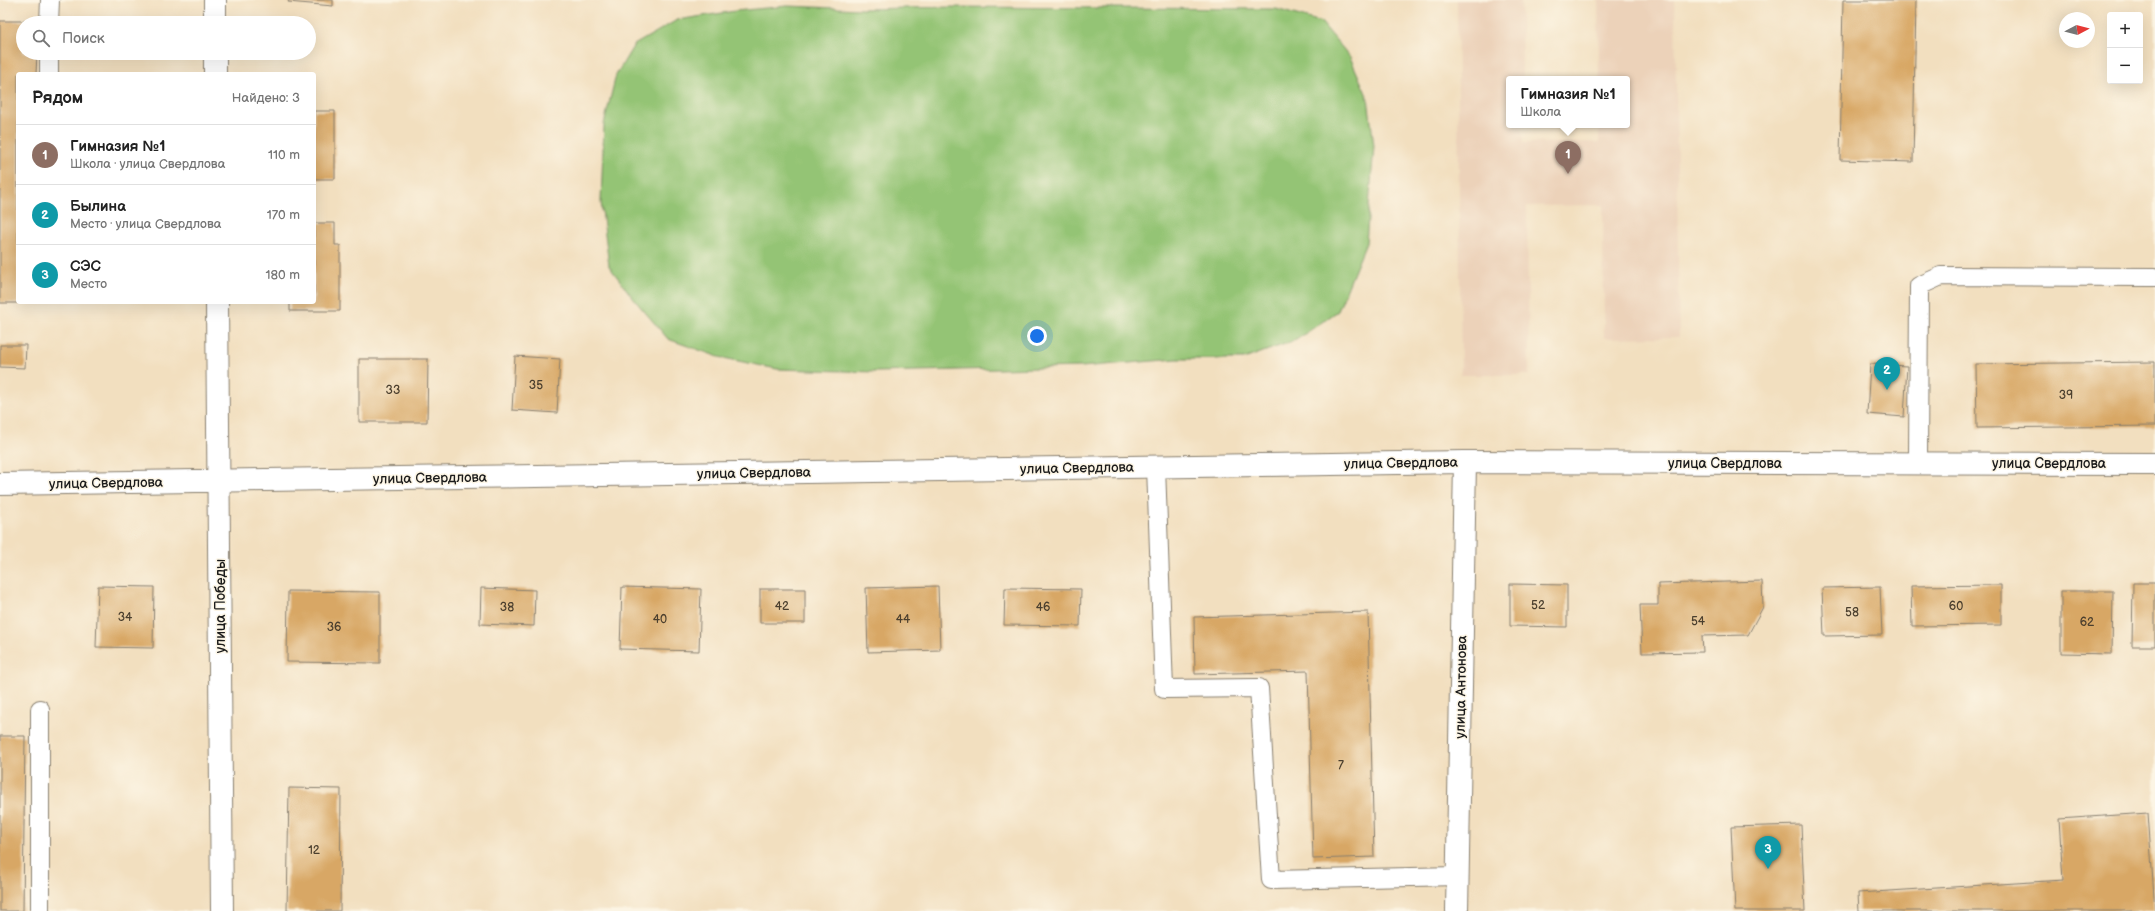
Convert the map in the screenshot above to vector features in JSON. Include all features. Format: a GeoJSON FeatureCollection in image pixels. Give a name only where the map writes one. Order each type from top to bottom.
{"type":"FeatureCollection","features":[{"type":"Feature","properties":{"kind":"street"},"geometry":{"type":"LineString","coordinates":[[214,0],[215,16]]}},
{"type":"Feature","properties":{"kind":"street"},"geometry":{"type":"LineString","coordinates":[[215,60],[215,72]]}},
{"type":"Feature","properties":{"kind":"street","name":"улица Победы"},"geometry":{"type":"LineString","coordinates":[[217,304],[222,911]]}},
{"type":"Feature","properties":{"kind":"street","name":"улица Свердлова"},"geometry":{"type":"LineString","coordinates":[[0,484],[219,482],[1465,462],[2155,464]]}},
{"type":"Feature","properties":{"kind":"street","name":"улица Антонова"},"geometry":{"type":"LineString","coordinates":[[1457,911],[1465,462]]}},
{"type":"Feature","properties":{"kind":"lane"},"geometry":{"type":"LineString","coordinates":[[50,0],[50,16]]}},
{"type":"Feature","properties":{"kind":"lane"},"geometry":{"type":"LineString","coordinates":[[49,60],[49,72]]}},
{"type":"Feature","properties":{"kind":"lane"},"geometry":{"type":"LineString","coordinates":[[1918,463],[1919,286],[1941,276],[2155,277]]}},
{"type":"Feature","properties":{"kind":"lane"},"geometry":{"type":"LineString","coordinates":[[1156,467],[1164,689],[1259,688],[1271,880],[1458,876]]}},
{"type":"Feature","properties":{"kind":"lane"},"geometry":{"type":"LineString","coordinates":[[40,709],[40,911]]}},
{"type":"Feature","properties":{"kind":"shaded area"},"geometry":{"type":"Polygon","coordinates":[[[1457,0],[1521,0],[1522,76],[1506,76],[1506,128],[1522,128],[1523,143],[1599,142],[1599,128],[1630,128],[1630,76],[1599,76],[1598,0],[1675,0],[1679,337],[1604,338],[1603,205],[1527,206],[1529,375],[1461,375],[1457,0]]]}},
{"type":"Feature","properties":{"kind":"green space"},"geometry":{"type":"Polygon","coordinates":[[[787,6],[862,9],[950,7],[1276,9],[1321,22],[1350,57],[1368,98],[1374,146],[1366,243],[1338,311],[1296,340],[1244,359],[1177,359],[1081,367],[875,372],[777,369],[719,357],[668,339],[633,298],[609,266],[601,202],[604,124],[616,75],[634,45],[677,20],[735,11],[787,6]]]}},
{"type":"Feature","properties":{"kind":"building"},"geometry":{"type":"Polygon","coordinates":[[[289,0],[333,0],[333,6],[288,2],[289,0]]]}},
{"type":"Feature","properties":{"kind":"building"},"geometry":{"type":"Polygon","coordinates":[[[1843,0],[1916,0],[1913,162],[1840,160],[1843,0]]]}},
{"type":"Feature","properties":{"kind":"building"},"geometry":{"type":"Polygon","coordinates":[[[0,21],[16,21],[16,60],[37,60],[36,72],[16,72],[16,303],[0,303],[0,21]]]}},
{"type":"Feature","properties":{"kind":"building"},"geometry":{"type":"Polygon","coordinates":[[[316,111],[335,111],[335,179],[316,179],[316,111]]]}},
{"type":"Feature","properties":{"kind":"building"},"geometry":{"type":"Polygon","coordinates":[[[316,223],[335,223],[335,245],[340,245],[340,311],[290,311],[290,304],[316,304],[316,223]]]}},
{"type":"Feature","properties":{"kind":"building"},"geometry":{"type":"Polygon","coordinates":[[[0,345],[26,345],[25,368],[0,367],[0,345]]]}},
{"type":"Feature","properties":{"kind":"building"},"geometry":{"type":"Polygon","coordinates":[[[515,356],[560,359],[557,413],[512,410],[515,356]]]}},
{"type":"Feature","properties":{"kind":"building"},"geometry":{"type":"Polygon","coordinates":[[[359,359],[428,359],[427,422],[359,422],[359,359]]]}},
{"type":"Feature","properties":{"kind":"building"},"geometry":{"type":"Polygon","coordinates":[[[2155,362],[2155,426],[1977,428],[1976,364],[2155,362]]]}},
{"type":"Feature","properties":{"kind":"building"},"geometry":{"type":"Polygon","coordinates":[[[1870,364],[1907,366],[1904,417],[1867,414],[1870,364]]]}},
{"type":"Feature","properties":{"kind":"building"},"geometry":{"type":"Polygon","coordinates":[[[1762,581],[1763,607],[1748,635],[1702,636],[1703,652],[1642,653],[1640,605],[1658,605],[1658,584],[1762,581]]]}},
{"type":"Feature","properties":{"kind":"building"},"geometry":{"type":"Polygon","coordinates":[[[2133,583],[2155,583],[2155,646],[2132,646],[2133,583]]]}},
{"type":"Feature","properties":{"kind":"building"},"geometry":{"type":"Polygon","coordinates":[[[1510,584],[1567,585],[1567,627],[1510,626],[1510,584]]]}},
{"type":"Feature","properties":{"kind":"building"},"geometry":{"type":"Polygon","coordinates":[[[2001,585],[2001,625],[1912,626],[1911,586],[2001,585]]]}},
{"type":"Feature","properties":{"kind":"building"},"geometry":{"type":"Polygon","coordinates":[[[98,586],[154,587],[153,648],[96,647],[98,586]]]}},
{"type":"Feature","properties":{"kind":"building"},"geometry":{"type":"Polygon","coordinates":[[[938,586],[940,650],[868,652],[866,588],[938,586]]]}},
{"type":"Feature","properties":{"kind":"building"},"geometry":{"type":"Polygon","coordinates":[[[622,587],[701,589],[699,651],[620,649],[622,587]]]}},
{"type":"Feature","properties":{"kind":"building"},"geometry":{"type":"Polygon","coordinates":[[[1880,587],[1882,635],[1824,636],[1822,588],[1880,587]]]}},
{"type":"Feature","properties":{"kind":"building"},"geometry":{"type":"Polygon","coordinates":[[[481,588],[535,590],[534,626],[480,624],[481,588]]]}},
{"type":"Feature","properties":{"kind":"building"},"geometry":{"type":"Polygon","coordinates":[[[1005,588],[1081,589],[1080,626],[1004,625],[1005,588]]]}},
{"type":"Feature","properties":{"kind":"building"},"geometry":{"type":"Polygon","coordinates":[[[760,589],[805,589],[805,623],[760,623],[760,589]]]}},
{"type":"Feature","properties":{"kind":"building"},"geometry":{"type":"Polygon","coordinates":[[[288,591],[380,592],[380,663],[287,662],[288,591]]]}},
{"type":"Feature","properties":{"kind":"building"},"geometry":{"type":"Polygon","coordinates":[[[2061,591],[2113,591],[2112,654],[2061,653],[2061,591]]]}},
{"type":"Feature","properties":{"kind":"building"},"geometry":{"type":"Polygon","coordinates":[[[1368,612],[1374,857],[1313,859],[1308,671],[1195,674],[1194,617],[1368,612]]]}},
{"type":"Feature","properties":{"kind":"building"},"geometry":{"type":"Polygon","coordinates":[[[0,736],[25,736],[23,911],[0,911],[0,736]]]}},
{"type":"Feature","properties":{"kind":"building"},"geometry":{"type":"Polygon","coordinates":[[[289,788],[341,789],[340,911],[287,911],[289,788]]]}},
{"type":"Feature","properties":{"kind":"building"},"geometry":{"type":"Polygon","coordinates":[[[2148,813],[2155,911],[1859,911],[1858,893],[2063,880],[2059,819],[2148,813]]]}},
{"type":"Feature","properties":{"kind":"building"},"geometry":{"type":"Polygon","coordinates":[[[1801,825],[1805,911],[1735,911],[1731,827],[1801,825]]]}},
{"type":"Feature","properties":{"kind":"place","name":"Гимназия №1"},"geometry":{"type":"Point","coordinates":[1568,174]}},
{"type":"Feature","properties":{"kind":"place","name":"Былина"},"geometry":{"type":"Point","coordinates":[1887,390]}},
{"type":"Feature","properties":{"kind":"place","name":"СЭС"},"geometry":{"type":"Point","coordinates":[1768,869]}}]}
